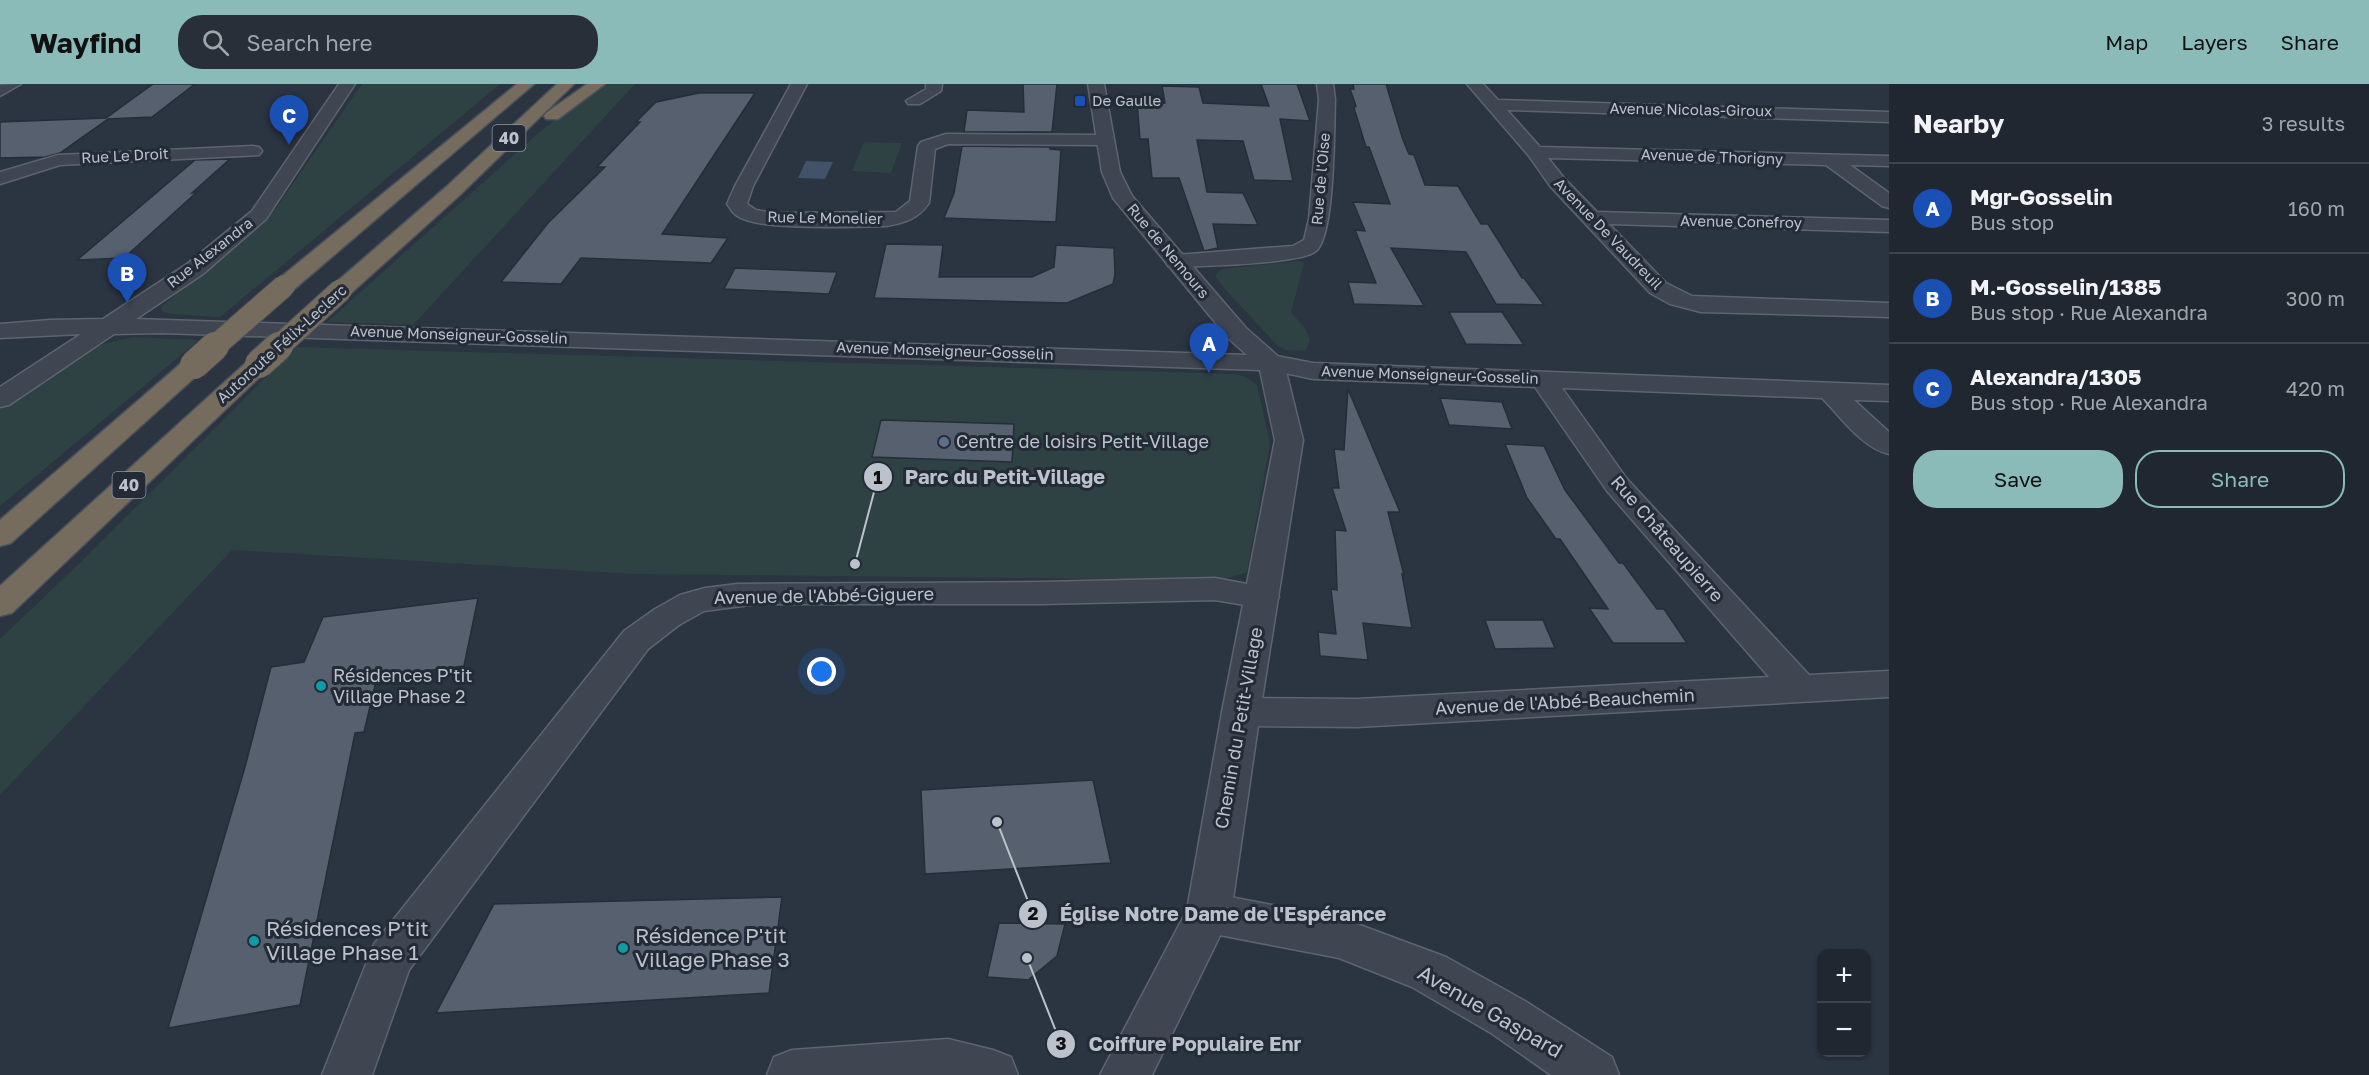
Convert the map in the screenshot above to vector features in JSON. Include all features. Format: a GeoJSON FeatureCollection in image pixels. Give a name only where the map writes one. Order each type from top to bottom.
{"type":"FeatureCollection","features":[{"type":"Feature","properties":{"kind":"highway"},"geometry":{"type":"LineString","coordinates":[[496,110],[508,84]]}},
{"type":"Feature","properties":{"kind":"highway","name":"40"},"geometry":{"type":"LineString","coordinates":[[0,536],[284,285],[526,84]]}},
{"type":"Feature","properties":{"kind":"highway","name":"Autoroute Félix-Leclerc"},"geometry":{"type":"LineString","coordinates":[[0,605],[259,364],[453,191],[566,84]]}},
{"type":"Feature","properties":{"kind":"highway"},"geometry":{"type":"LineString","coordinates":[[453,191],[512,150],[579,95],[597,84]]}},
{"type":"Feature","properties":{"kind":"street"},"geometry":{"type":"LineString","coordinates":[[0,91],[13,84]]}},
{"type":"Feature","properties":{"kind":"street","name":"Rue Alexandra"},"geometry":{"type":"LineString","coordinates":[[0,399],[195,269],[259,215],[347,84]]}},
{"type":"Feature","properties":{"kind":"street","name":"Rue Le Monelier"},"geometry":{"type":"LineString","coordinates":[[799,84],[744,186],[737,204],[742,211],[751,215],[773,219],[886,220],[902,217],[919,203],[927,146],[946,139],[1104,140]]}},
{"type":"Feature","properties":{"kind":"street"},"geometry":{"type":"LineString","coordinates":[[914,101],[933,91],[934,84]]}},
{"type":"Feature","properties":{"kind":"street","name":"Rue de Nemours"},"geometry":{"type":"LineString","coordinates":[[1096,84],[1111,172],[1123,198],[1237,333],[1271,363]]}},
{"type":"Feature","properties":{"kind":"street","name":"Rue de l'Oise"},"geometry":{"type":"LineString","coordinates":[[1176,261],[1295,252],[1308,248],[1314,241],[1319,219],[1327,99],[1325,84]]}},
{"type":"Feature","properties":{"kind":"street","name":"Avenue De Vaudreuil"},"geometry":{"type":"LineString","coordinates":[[1475,84],[1535,152],[1557,182],[1658,288],[1683,302],[1720,306],[1889,310]]}},
{"type":"Feature","properties":{"kind":"street","name":"Avenue Nicolas-Giroux"},"geometry":{"type":"LineString","coordinates":[[1494,105],[1889,117]]}},
{"type":"Feature","properties":{"kind":"street","name":"Rue Le Droit"},"geometry":{"type":"LineString","coordinates":[[0,178],[58,160],[253,151]]}},
{"type":"Feature","properties":{"kind":"street","name":"Avenue de Thorigny"},"geometry":{"type":"LineString","coordinates":[[1535,152],[1889,161]]}},
{"type":"Feature","properties":{"kind":"street"},"geometry":{"type":"LineString","coordinates":[[1831,160],[1889,202]]}},
{"type":"Feature","properties":{"kind":"street","name":"Avenue Conefroy"},"geometry":{"type":"LineString","coordinates":[[1593,218],[1889,226]]}},
{"type":"Feature","properties":{"kind":"street","name":"Avenue Monseigneur-Gosselin"},"geometry":{"type":"LineString","coordinates":[[0,331],[162,326],[1271,363],[1313,371],[1889,393]]}},
{"type":"Feature","properties":{"kind":"street","name":"Chemin du Petit-Village"},"geometry":{"type":"LineString","coordinates":[[1125,1075],[1209,913],[1240,712],[1289,440],[1271,363]]}},
{"type":"Feature","properties":{"kind":"street","name":"Rue Châteaupierre"},"geometry":{"type":"LineString","coordinates":[[1543,380],[1617,485],[1801,690]]}},
{"type":"Feature","properties":{"kind":"street"},"geometry":{"type":"LineString","coordinates":[[1829,390],[1870,431],[1889,446]]}},
{"type":"Feature","properties":{"kind":"street","name":"Avenue de l'Abbé-Giguere"},"geometry":{"type":"LineString","coordinates":[[347,1075],[390,959],[636,639],[664,617],[690,602],[716,596],[758,593],[1042,593],[1215,589],[1262,597]]}},
{"type":"Feature","properties":{"kind":"street","name":"Avenue de l'Abbé-Beauchemin"},"geometry":{"type":"LineString","coordinates":[[1240,712],[1357,713],[1889,684]]}},
{"type":"Feature","properties":{"kind":"street","name":"Avenue Gaspard"},"geometry":{"type":"LineString","coordinates":[[1209,913],[1341,938],[1429,972],[1508,1017],[1594,1075]]}},
{"type":"Feature","properties":{"kind":"street"},"geometry":{"type":"LineString","coordinates":[[792,1075],[948,1064],[993,1075]]}},
{"type":"Feature","properties":{"kind":"green space"},"geometry":{"type":"Polygon","coordinates":[[[362,84],[500,84],[220,317],[170,314],[162,311],[161,307],[255,230],[276,208],[362,84]]]}},
{"type":"Feature","properties":{"kind":"green space"},"geometry":{"type":"Polygon","coordinates":[[[607,84],[635,84],[413,325],[327,322],[542,130],[574,104],[607,84]]]}},
{"type":"Feature","properties":{"kind":"green space"},"geometry":{"type":"Polygon","coordinates":[[[864,142],[902,143],[891,173],[852,171],[864,142]]]}},
{"type":"Feature","properties":{"kind":"green space"},"geometry":{"type":"Polygon","coordinates":[[[1299,261],[1304,263],[1291,312],[1306,330],[1310,341],[1305,351],[1286,350],[1278,346],[1223,287],[1215,275],[1222,269],[1299,261]]]}},
{"type":"Feature","properties":{"kind":"green space"},"geometry":{"type":"Polygon","coordinates":[[[133,337],[199,340],[0,506],[0,409],[99,345],[133,337]]]}},
{"type":"Feature","properties":{"kind":"green space"},"geometry":{"type":"Polygon","coordinates":[[[296,347],[1236,374],[1246,377],[1257,385],[1270,443],[1247,572],[1222,580],[634,574],[232,550],[0,795],[0,639],[87,556],[296,347]]]}},
{"type":"Feature","properties":{"kind":"water"},"geometry":{"type":"Polygon","coordinates":[[[806,161],[833,162],[825,179],[798,178],[806,161]]]}},
{"type":"Feature","properties":{"kind":"building"},"geometry":{"type":"Polygon","coordinates":[[[153,84],[195,84],[152,117],[108,119],[60,153],[45,157],[0,158],[0,122],[106,118],[153,84]]]}},
{"type":"Feature","properties":{"kind":"building"},"geometry":{"type":"Polygon","coordinates":[[[1023,84],[1057,84],[1052,132],[964,132],[967,110],[1024,112],[1023,84]]]}},
{"type":"Feature","properties":{"kind":"building"},"geometry":{"type":"Polygon","coordinates":[[[1261,84],[1297,84],[1310,121],[1280,119],[1293,181],[1254,180],[1243,141],[1197,140],[1207,192],[1243,193],[1258,225],[1213,224],[1218,248],[1204,251],[1179,178],[1152,178],[1148,139],[1140,139],[1137,102],[1165,103],[1162,86],[1199,87],[1203,103],[1269,106],[1261,84]]]}},
{"type":"Feature","properties":{"kind":"building"},"geometry":{"type":"Polygon","coordinates":[[[1353,84],[1386,84],[1403,140],[1409,154],[1414,155],[1425,185],[1458,186],[1481,224],[1488,224],[1522,278],[1544,305],[1496,304],[1466,252],[1391,248],[1424,306],[1354,304],[1348,282],[1376,283],[1355,230],[1365,231],[1353,202],[1390,204],[1369,147],[1366,147],[1350,89],[1354,89],[1353,84]]]}},
{"type":"Feature","properties":{"kind":"building"},"geometry":{"type":"Polygon","coordinates":[[[699,93],[755,93],[662,234],[728,238],[711,263],[581,258],[561,284],[501,282],[548,223],[605,167],[597,167],[656,102],[699,93]]]}},
{"type":"Feature","properties":{"kind":"building"},"geometry":{"type":"Polygon","coordinates":[[[962,146],[1050,147],[1050,149],[1061,150],[1056,222],[944,218],[954,193],[962,146]]]}},
{"type":"Feature","properties":{"kind":"building"},"geometry":{"type":"Polygon","coordinates":[[[230,159],[124,258],[77,260],[195,160],[230,159]]]}},
{"type":"Feature","properties":{"kind":"building"},"geometry":{"type":"Polygon","coordinates":[[[886,244],[943,245],[939,277],[1032,277],[1054,267],[1056,245],[1114,248],[1115,274],[1113,284],[1067,303],[874,298],[886,244]]]}},
{"type":"Feature","properties":{"kind":"building"},"geometry":{"type":"Polygon","coordinates":[[[735,268],[837,272],[829,294],[724,289],[735,268]]]}},
{"type":"Feature","properties":{"kind":"building"},"geometry":{"type":"Polygon","coordinates":[[[1449,312],[1502,312],[1524,345],[1466,344],[1449,312]]]}},
{"type":"Feature","properties":{"kind":"building"},"geometry":{"type":"Polygon","coordinates":[[[1348,389],[1400,512],[1388,512],[1404,575],[1402,574],[1412,628],[1363,623],[1368,660],[1320,656],[1318,632],[1336,634],[1331,589],[1337,590],[1335,530],[1346,531],[1332,488],[1339,488],[1334,449],[1344,450],[1348,389]]]}},
{"type":"Feature","properties":{"kind":"building"},"geometry":{"type":"Polygon","coordinates":[[[1440,398],[1502,402],[1512,429],[1449,425],[1440,398]]]}},
{"type":"Feature","properties":{"kind":"building","name":"Centre de loisirs Petit-Village"},"geometry":{"type":"Polygon","coordinates":[[[881,420],[1014,424],[1012,462],[872,457],[881,420]]]}},
{"type":"Feature","properties":{"kind":"building"},"geometry":{"type":"Polygon","coordinates":[[[1505,444],[1544,446],[1565,490],[1619,563],[1623,563],[1657,609],[1664,609],[1687,643],[1613,643],[1589,608],[1608,609],[1560,539],[1556,539],[1527,498],[1505,444]]]}},
{"type":"Feature","properties":{"kind":"building"},"geometry":{"type":"Polygon","coordinates":[[[478,598],[464,666],[377,677],[364,732],[355,733],[300,1005],[168,1028],[245,767],[271,667],[304,662],[323,617],[478,598]]]}},
{"type":"Feature","properties":{"kind":"building"},"geometry":{"type":"Polygon","coordinates":[[[1485,620],[1543,620],[1555,648],[1495,649],[1485,620]]]}},
{"type":"Feature","properties":{"kind":"building"},"geometry":{"type":"Polygon","coordinates":[[[1093,780],[1111,863],[925,874],[921,790],[1093,780]]]}},
{"type":"Feature","properties":{"kind":"building","name":"Résidence P'tit Village Phase 3"},"geometry":{"type":"Polygon","coordinates":[[[782,897],[769,993],[436,1013],[494,904],[782,897]]]}},
{"type":"Feature","properties":{"kind":"building"},"geometry":{"type":"Polygon","coordinates":[[[999,923],[1065,924],[1057,956],[1028,980],[987,977],[999,923]]]}},
{"type":"Feature","properties":{"kind":"place","name":"De Gaulle"},"geometry":{"type":"Point","coordinates":[1080,101]}},
{"type":"Feature","properties":{"kind":"place","name":"Alexandra/1305"},"geometry":{"type":"Point","coordinates":[289,145]}},
{"type":"Feature","properties":{"kind":"place","name":"M.-Gosselin/1385"},"geometry":{"type":"Point","coordinates":[127,303]}},
{"type":"Feature","properties":{"kind":"place","name":"Mgr-Gosselin"},"geometry":{"type":"Point","coordinates":[1209,373]}},
{"type":"Feature","properties":{"kind":"place","name":"Centre de loisirs Petit-Village"},"geometry":{"type":"Point","coordinates":[944,442]}},
{"type":"Feature","properties":{"kind":"place","name":"Parc du Petit-Village"},"geometry":{"type":"Point","coordinates":[855,564]}},
{"type":"Feature","properties":{"kind":"place","name":"Résidences P'tit Village Phase 2"},"geometry":{"type":"Point","coordinates":[321,686]}},
{"type":"Feature","properties":{"kind":"place","name":"Église Notre Dame de l'Espérance"},"geometry":{"type":"Point","coordinates":[997,822]}},
{"type":"Feature","properties":{"kind":"place","name":"Résidences P'tit Village Phase 1"},"geometry":{"type":"Point","coordinates":[254,941]}},
{"type":"Feature","properties":{"kind":"place","name":"Résidence P'tit Village Phase 3"},"geometry":{"type":"Point","coordinates":[623,948]}},
{"type":"Feature","properties":{"kind":"place","name":"Coiffure Populaire Enr"},"geometry":{"type":"Point","coordinates":[1027,958]}}]}
